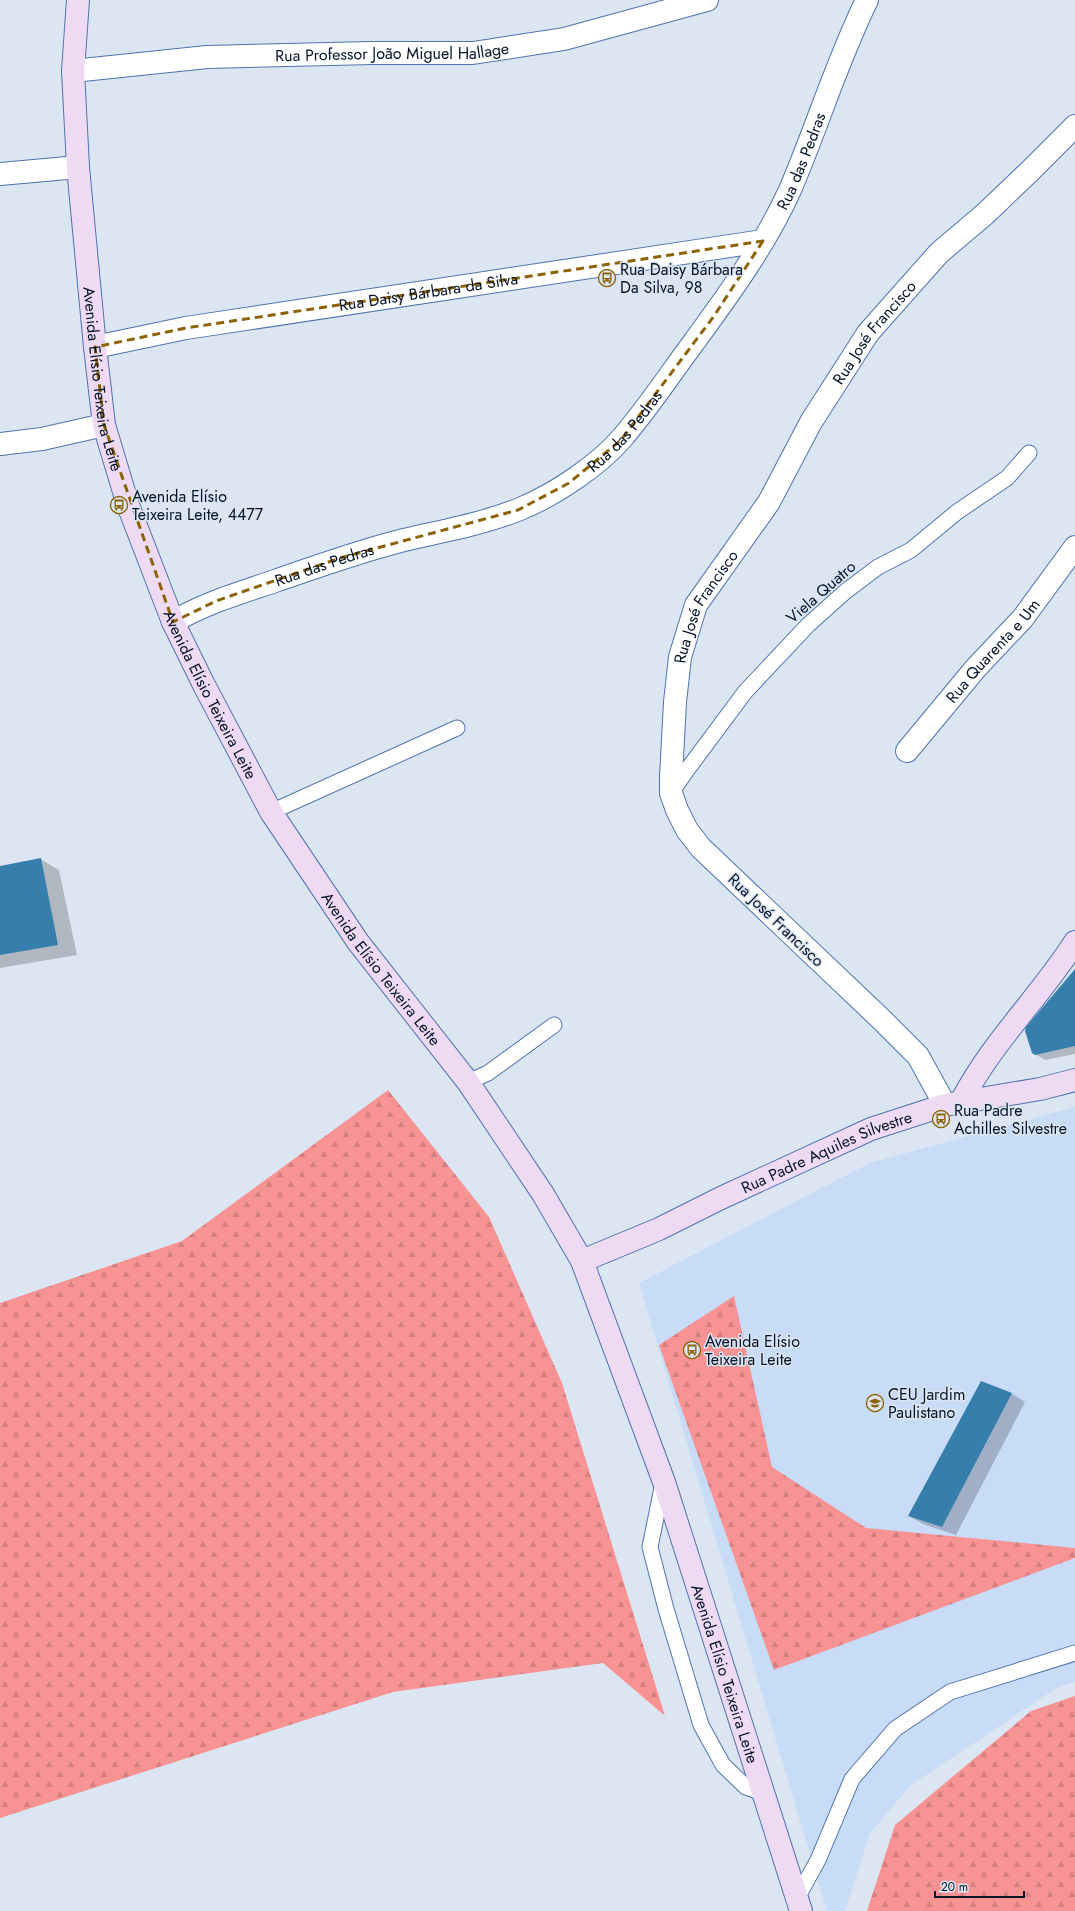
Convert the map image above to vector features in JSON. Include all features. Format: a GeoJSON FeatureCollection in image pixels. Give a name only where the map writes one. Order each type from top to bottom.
{"type":"FeatureCollection","features":[{"type":"Feature","properties":{"kind":"main road","name":"Avenida Elísio Teixeira Leite"},"geometry":{"type":"LineString","coordinates":[[78,0],[72,71],[78,167],[95,347],[104,425],[128,505],[173,622],[204,685],[271,812],[358,942],[468,1082],[543,1194],[582,1261],[664,1482],[799,1904]]}},
{"type":"Feature","properties":{"kind":"main road"},"geometry":{"type":"LineString","coordinates":[[953,1103],[970,1085],[1015,1021],[1075,942]]}},
{"type":"Feature","properties":{"kind":"main road","name":"Rua Padre Aquiles Silvestre"},"geometry":{"type":"LineString","coordinates":[[582,1261],[646,1235],[871,1129],[953,1103],[1040,1089],[1075,1080]]}},
{"type":"Feature","properties":{"kind":"street","name":"Rua Professor João Miguel Hallage"},"geometry":{"type":"LineString","coordinates":[[72,71],[214,57],[474,53],[564,39],[707,0]]}},
{"type":"Feature","properties":{"kind":"street","name":"Rua das Pedras"},"geometry":{"type":"LineString","coordinates":[[173,622],[194,610],[216,601],[340,558],[400,541],[437,534],[518,510],[569,483],[606,454],[638,419],[714,316],[763,241],[789,190],[831,83],[866,0]]}},
{"type":"Feature","properties":{"kind":"street","name":"Rua José Francisco"},"geometry":{"type":"LineString","coordinates":[[953,1103],[918,1056],[701,848],[687,830],[677,810],[672,793],[674,708],[680,657],[696,605],[769,502],[811,422],[868,334],[939,253],[1008,193],[1075,126]]}},
{"type":"Feature","properties":{"kind":"street"},"geometry":{"type":"LineString","coordinates":[[0,174],[78,167]]}},
{"type":"Feature","properties":{"kind":"street","name":"Rua Daisy Bárbara da Silva"},"geometry":{"type":"LineString","coordinates":[[95,347],[186,328],[763,241]]}},
{"type":"Feature","properties":{"kind":"street"},"geometry":{"type":"LineString","coordinates":[[0,444],[42,439],[104,425]]}},
{"type":"Feature","properties":{"kind":"street","name":"Rua Quarenta e Um"},"geometry":{"type":"LineString","coordinates":[[907,751],[975,668],[1024,618],[1075,547]]}},
{"type":"Feature","properties":{"kind":"lane","name":"Viela Quatro"},"geometry":{"type":"LineString","coordinates":[[672,793],[686,770],[741,697],[808,625],[846,591],[878,567],[911,550],[957,512],[1007,478],[1029,453]]}},
{"type":"Feature","properties":{"kind":"lane"},"geometry":{"type":"LineString","coordinates":[[271,812],[457,728]]}},
{"type":"Feature","properties":{"kind":"lane"},"geometry":{"type":"LineString","coordinates":[[468,1082],[488,1073],[554,1025]]}},
{"type":"Feature","properties":{"kind":"lane"},"geometry":{"type":"LineString","coordinates":[[664,1482],[650,1547],[666,1609],[701,1725],[723,1765],[746,1787],[765,1794]]}},
{"type":"Feature","properties":{"kind":"lane"},"geometry":{"type":"LineString","coordinates":[[799,1904],[852,1779],[895,1728],[950,1692],[1075,1653]]}},
{"type":"Feature","properties":{"kind":"highlighted area"},"geometry":{"type":"Polygon","coordinates":[[[763,241],[714,316],[621,440],[569,483],[518,510],[340,558],[216,601],[173,622],[104,425],[95,347],[186,328],[763,241]]]}},
{"type":"Feature","properties":{"kind":"shaded area","name":"CEU Jardim Paulistano"},"geometry":{"type":"Polygon","coordinates":[[[1075,1107],[1075,1682],[1058,1687],[911,1785],[870,1833],[845,1911],[827,1911],[639,1283],[870,1163],[1075,1107]]]}},
{"type":"Feature","properties":{"kind":"green space"},"geometry":{"type":"Polygon","coordinates":[[[388,1090],[489,1217],[562,1383],[665,1716],[603,1663],[393,1692],[0,1818],[0,1303],[182,1241],[388,1090]]]}},
{"type":"Feature","properties":{"kind":"green space"},"geometry":{"type":"Polygon","coordinates":[[[734,1296],[772,1467],[866,1528],[1075,1548],[1075,1558],[774,1670],[659,1345],[734,1296]]]}},
{"type":"Feature","properties":{"kind":"green space"},"geometry":{"type":"Polygon","coordinates":[[[1075,1696],[1075,1911],[867,1911],[895,1825],[1031,1711],[1075,1696]]]}},
{"type":"Feature","properties":{"kind":"building"},"geometry":{"type":"Polygon","coordinates":[[[41,858],[58,945],[0,955],[0,866],[41,858]]]}},
{"type":"Feature","properties":{"kind":"building"},"geometry":{"type":"Polygon","coordinates":[[[1075,969],[1075,1046],[1035,1055],[1032,1053],[1025,1031],[1026,1027],[1075,969]]]}},
{"type":"Feature","properties":{"kind":"building"},"geometry":{"type":"Polygon","coordinates":[[[981,1381],[1012,1393],[942,1527],[908,1516],[981,1381]]]}},
{"type":"Feature","properties":{"kind":"place","name":"Rua Daisy Bárbara Da Silva, 98"},"geometry":{"type":"Point","coordinates":[607,278]}},
{"type":"Feature","properties":{"kind":"place","name":"Avenida Elísio Teixeira Leite, 4477"},"geometry":{"type":"Point","coordinates":[119,505]}},
{"type":"Feature","properties":{"kind":"place","name":"Rua Padre Achilles Silvestre"},"geometry":{"type":"Point","coordinates":[941,1119]}},
{"type":"Feature","properties":{"kind":"place","name":"Avenida Elísio Teixeira Leite"},"geometry":{"type":"Point","coordinates":[692,1350]}},
{"type":"Feature","properties":{"kind":"place","name":"CEU Jardim Paulistano"},"geometry":{"type":"Point","coordinates":[875,1403]}}]}
